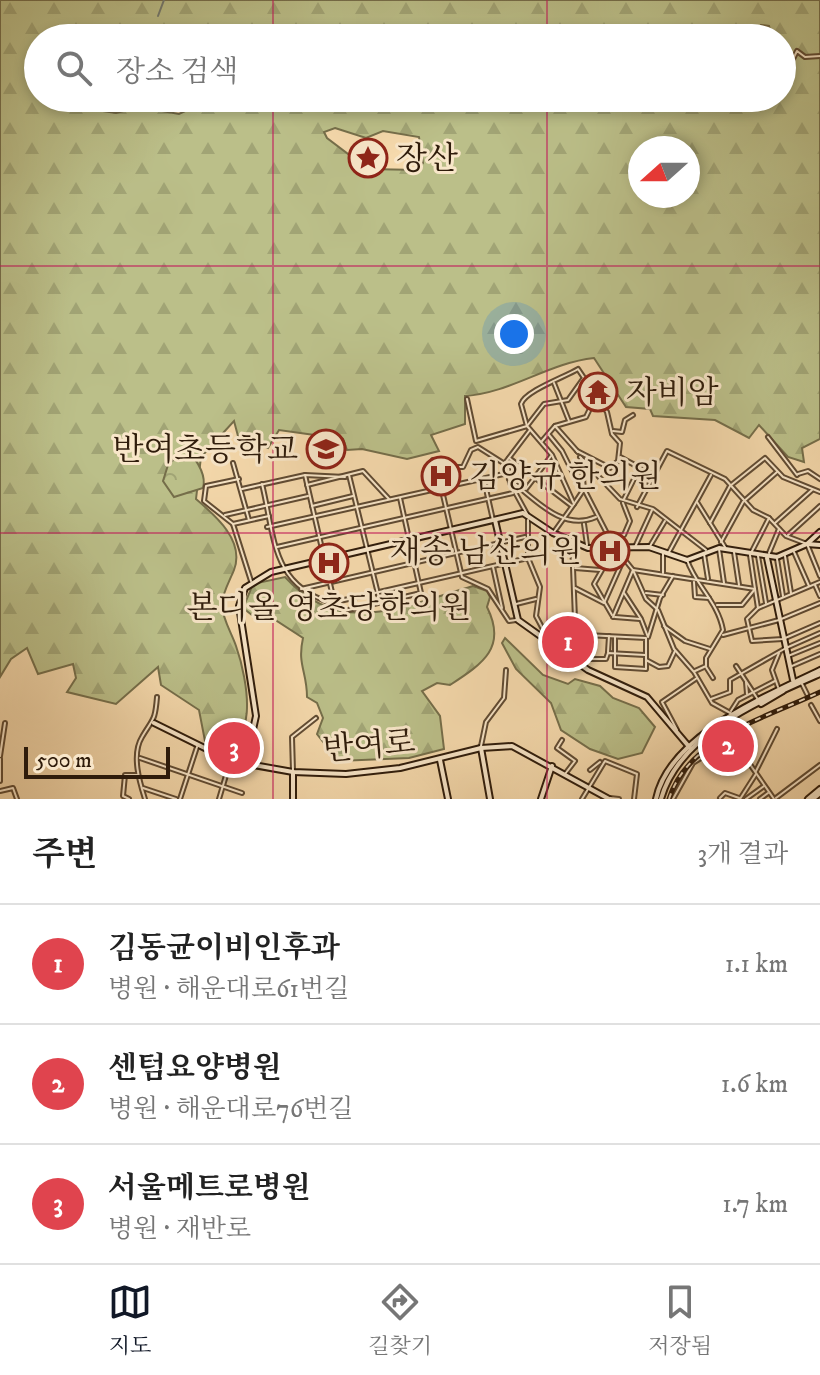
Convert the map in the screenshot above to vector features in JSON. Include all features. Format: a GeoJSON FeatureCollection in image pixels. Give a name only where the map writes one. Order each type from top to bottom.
{"type":"FeatureCollection","features":[{"type":"Feature","properties":{"kind":"main road"},"geometry":{"type":"LineString","coordinates":[[231,761],[256,727],[238,616],[242,595],[252,582],[282,569],[527,513],[553,533],[588,548],[649,547],[687,560],[720,545],[750,555],[777,557],[807,544],[820,532]]}},
{"type":"Feature","properties":{"kind":"main road"},"geometry":{"type":"LineString","coordinates":[[494,520],[518,620],[599,676],[644,695],[689,748]]}},
{"type":"Feature","properties":{"kind":"main road"},"geometry":{"type":"LineString","coordinates":[[807,544],[820,545]]}},
{"type":"Feature","properties":{"kind":"main road"},"geometry":{"type":"LineString","coordinates":[[767,558],[783,639],[797,682]]}},
{"type":"Feature","properties":{"kind":"main road"},"geometry":{"type":"LineString","coordinates":[[659,799],[666,773],[682,753],[779,688],[820,672]]}},
{"type":"Feature","properties":{"kind":"main road"},"geometry":{"type":"LineString","coordinates":[[722,725],[732,714],[758,702],[768,703],[797,682]]}},
{"type":"Feature","properties":{"kind":"main road","name":"반여로"},"geometry":{"type":"LineString","coordinates":[[154,723],[231,761],[293,772],[346,774],[440,760],[481,748],[512,746],[609,799]]}},
{"type":"Feature","properties":{"kind":"main road"},"geometry":{"type":"LineString","coordinates":[[682,740],[682,753]]}},
{"type":"Feature","properties":{"kind":"main road"},"geometry":{"type":"LineString","coordinates":[[481,748],[490,799]]}},
{"type":"Feature","properties":{"kind":"main road"},"geometry":{"type":"LineString","coordinates":[[659,799],[669,776],[689,748]]}},
{"type":"Feature","properties":{"kind":"main road"},"geometry":{"type":"LineString","coordinates":[[218,756],[241,750]]}},
{"type":"Feature","properties":{"kind":"main road"},"geometry":{"type":"LineString","coordinates":[[241,750],[247,765]]}},
{"type":"Feature","properties":{"kind":"main road"},"geometry":{"type":"LineString","coordinates":[[440,760],[448,799]]}},
{"type":"Feature","properties":{"kind":"main road"},"geometry":{"type":"LineString","coordinates":[[541,799],[552,766]]}},
{"type":"Feature","properties":{"kind":"main road"},"geometry":{"type":"LineString","coordinates":[[293,772],[293,799]]}},
{"type":"Feature","properties":{"kind":"main road"},"geometry":{"type":"LineString","coordinates":[[810,799],[820,791]]}},
{"type":"Feature","properties":{"kind":"street"},"geometry":{"type":"LineString","coordinates":[[796,53],[805,57],[820,56]]}},
{"type":"Feature","properties":{"kind":"street"},"geometry":{"type":"LineString","coordinates":[[573,505],[552,455],[529,427],[521,410],[524,396],[576,369],[607,412],[613,437],[620,443],[616,465],[607,468],[577,451]]}},
{"type":"Feature","properties":{"kind":"street"},"geometry":{"type":"LineString","coordinates":[[505,463],[544,404],[562,402],[572,397],[584,377]]}},
{"type":"Feature","properties":{"kind":"street"},"geometry":{"type":"LineString","coordinates":[[554,383],[569,422]]}},
{"type":"Feature","properties":{"kind":"street"},"geometry":{"type":"LineString","coordinates":[[541,442],[555,426],[591,413],[595,397]]}},
{"type":"Feature","properties":{"kind":"street"},"geometry":{"type":"LineString","coordinates":[[467,399],[476,441],[529,427]]}},
{"type":"Feature","properties":{"kind":"street"},"geometry":{"type":"LineString","coordinates":[[612,431],[622,432],[625,420],[633,415]]}},
{"type":"Feature","properties":{"kind":"street"},"geometry":{"type":"LineString","coordinates":[[555,426],[623,501],[653,509],[706,552],[708,581]]}},
{"type":"Feature","properties":{"kind":"street"},"geometry":{"type":"LineString","coordinates":[[613,437],[617,432]]}},
{"type":"Feature","properties":{"kind":"street"},"geometry":{"type":"LineString","coordinates":[[548,434],[562,451],[615,548],[633,570],[643,593],[658,610],[675,651],[698,677],[710,700],[732,714],[738,700],[775,681]]}},
{"type":"Feature","properties":{"kind":"street"},"geometry":{"type":"LineString","coordinates":[[768,437],[797,475],[796,482]]}},
{"type":"Feature","properties":{"kind":"street"},"geometry":{"type":"LineString","coordinates":[[433,460],[463,467],[475,447],[505,463],[514,493],[527,513],[528,558],[538,577],[537,620],[552,636],[646,638]]}},
{"type":"Feature","properties":{"kind":"street"},"geometry":{"type":"LineString","coordinates":[[637,507],[667,451],[712,474],[730,486],[743,502],[769,518],[786,536],[807,544],[820,576]]}},
{"type":"Feature","properties":{"kind":"street"},"geometry":{"type":"LineString","coordinates":[[525,491],[552,455]]}},
{"type":"Feature","properties":{"kind":"street"},"geometry":{"type":"LineString","coordinates":[[553,533],[583,490],[580,457]]}},
{"type":"Feature","properties":{"kind":"street"},"geometry":{"type":"LineString","coordinates":[[619,457],[654,475]]}},
{"type":"Feature","properties":{"kind":"street"},"geometry":{"type":"LineString","coordinates":[[509,458],[573,505]]}},
{"type":"Feature","properties":{"kind":"street"},"geometry":{"type":"LineString","coordinates":[[710,523],[730,486],[765,458],[778,471],[820,492]]}},
{"type":"Feature","properties":{"kind":"street"},"geometry":{"type":"LineString","coordinates":[[233,463],[249,520]]}},
{"type":"Feature","properties":{"kind":"street"},"geometry":{"type":"LineString","coordinates":[[454,467],[440,482],[462,577],[488,589],[509,621],[518,620]]}},
{"type":"Feature","properties":{"kind":"street"},"geometry":{"type":"LineString","coordinates":[[609,536],[622,536],[630,521],[623,501],[639,468]]}},
{"type":"Feature","properties":{"kind":"street"},"geometry":{"type":"LineString","coordinates":[[307,485],[363,471],[390,500]]}},
{"type":"Feature","properties":{"kind":"street"},"geometry":{"type":"LineString","coordinates":[[720,545],[743,502],[778,471]]}},
{"type":"Feature","properties":{"kind":"street"},"geometry":{"type":"LineString","coordinates":[[797,475],[808,471],[820,479]]}},
{"type":"Feature","properties":{"kind":"street"},"geometry":{"type":"LineString","coordinates":[[270,527],[509,473]]}},
{"type":"Feature","properties":{"kind":"street"},"geometry":{"type":"LineString","coordinates":[[663,575],[666,552],[712,474]]}},
{"type":"Feature","properties":{"kind":"street"},"geometry":{"type":"LineString","coordinates":[[242,489],[305,475],[347,476]]}},
{"type":"Feature","properties":{"kind":"street"},"geometry":{"type":"LineString","coordinates":[[305,475],[334,603]]}},
{"type":"Feature","properties":{"kind":"street"},"geometry":{"type":"LineString","coordinates":[[347,476],[380,602]]}},
{"type":"Feature","properties":{"kind":"street"},"geometry":{"type":"LineString","coordinates":[[239,479],[206,486],[204,501],[233,524],[252,582]]}},
{"type":"Feature","properties":{"kind":"street"},"geometry":{"type":"LineString","coordinates":[[484,479],[494,520]]}},
{"type":"Feature","properties":{"kind":"street"},"geometry":{"type":"LineString","coordinates":[[509,479],[563,520],[583,523],[598,516]]}},
{"type":"Feature","properties":{"kind":"street"},"geometry":{"type":"LineString","coordinates":[[262,484],[282,569],[307,595],[334,603],[344,611],[421,593],[400,498]]}},
{"type":"Feature","properties":{"kind":"street"},"geometry":{"type":"LineString","coordinates":[[774,523],[813,489]]}},
{"type":"Feature","properties":{"kind":"street"},"geometry":{"type":"LineString","coordinates":[[277,547],[514,493]]}},
{"type":"Feature","properties":{"kind":"street"},"geometry":{"type":"LineString","coordinates":[[224,515],[309,495]]}},
{"type":"Feature","properties":{"kind":"street"},"geometry":{"type":"LineString","coordinates":[[312,506],[354,496]]}},
{"type":"Feature","properties":{"kind":"street"},"geometry":{"type":"LineString","coordinates":[[697,502],[720,545],[724,584]]}},
{"type":"Feature","properties":{"kind":"street"},"geometry":{"type":"LineString","coordinates":[[786,536],[820,506]]}},
{"type":"Feature","properties":{"kind":"street"},"geometry":{"type":"LineString","coordinates":[[635,547],[653,509]]}},
{"type":"Feature","properties":{"kind":"street"},"geometry":{"type":"LineString","coordinates":[[233,524],[270,516]]}},
{"type":"Feature","properties":{"kind":"street"},"geometry":{"type":"LineString","coordinates":[[758,608],[750,555],[769,518]]}},
{"type":"Feature","properties":{"kind":"street"},"geometry":{"type":"LineString","coordinates":[[649,547],[666,520]]}},
{"type":"Feature","properties":{"kind":"street"},"geometry":{"type":"LineString","coordinates":[[583,523],[588,548]]}},
{"type":"Feature","properties":{"kind":"street"},"geometry":{"type":"LineString","coordinates":[[767,558],[780,529]]}},
{"type":"Feature","properties":{"kind":"street"},"geometry":{"type":"LineString","coordinates":[[301,589],[526,537]]}},
{"type":"Feature","properties":{"kind":"street"},"geometry":{"type":"LineString","coordinates":[[572,541],[575,619],[586,635]]}},
{"type":"Feature","properties":{"kind":"street"},"geometry":{"type":"LineString","coordinates":[[613,617],[594,587],[615,548]]}},
{"type":"Feature","properties":{"kind":"street"},"geometry":{"type":"LineString","coordinates":[[734,551],[739,586]]}},
{"type":"Feature","properties":{"kind":"street"},"geometry":{"type":"LineString","coordinates":[[794,551],[809,586]]}},
{"type":"Feature","properties":{"kind":"street"},"geometry":{"type":"LineString","coordinates":[[785,555],[791,594]]}},
{"type":"Feature","properties":{"kind":"street"},"geometry":{"type":"LineString","coordinates":[[758,556],[766,604]]}},
{"type":"Feature","properties":{"kind":"street"},"geometry":{"type":"LineString","coordinates":[[777,557],[784,597]]}},
{"type":"Feature","properties":{"kind":"street"},"geometry":{"type":"LineString","coordinates":[[334,603],[528,558]]}},
{"type":"Feature","properties":{"kind":"street"},"geometry":{"type":"LineString","coordinates":[[604,603],[624,558]]}},
{"type":"Feature","properties":{"kind":"street"},"geometry":{"type":"LineString","coordinates":[[687,560],[695,597],[710,598]]}},
{"type":"Feature","properties":{"kind":"street"},"geometry":{"type":"LineString","coordinates":[[493,566],[502,609]]}},
{"type":"Feature","properties":{"kind":"street"},"geometry":{"type":"LineString","coordinates":[[573,567],[601,571]]}},
{"type":"Feature","properties":{"kind":"street"},"geometry":{"type":"LineString","coordinates":[[633,570],[755,589]]}},
{"type":"Feature","properties":{"kind":"street"},"geometry":{"type":"LineString","coordinates":[[613,617],[633,570]]}},
{"type":"Feature","properties":{"kind":"street"},"geometry":{"type":"LineString","coordinates":[[646,638],[652,631],[667,581],[673,576]]}},
{"type":"Feature","properties":{"kind":"street"},"geometry":{"type":"LineString","coordinates":[[693,579],[716,605],[722,636]]}},
{"type":"Feature","properties":{"kind":"street"},"geometry":{"type":"LineString","coordinates":[[820,582],[766,604],[748,615],[752,641],[783,639],[820,623]]}},
{"type":"Feature","properties":{"kind":"street"},"geometry":{"type":"LineString","coordinates":[[815,584],[820,596]]}},
{"type":"Feature","properties":{"kind":"street"},"geometry":{"type":"LineString","coordinates":[[574,587],[604,603]]}},
{"type":"Feature","properties":{"kind":"street"},"geometry":{"type":"LineString","coordinates":[[716,605],[742,605],[755,589]]}},
{"type":"Feature","properties":{"kind":"street"},"geometry":{"type":"LineString","coordinates":[[615,636],[615,667],[646,669],[646,638],[641,619],[624,592]]}},
{"type":"Feature","properties":{"kind":"street"},"geometry":{"type":"LineString","coordinates":[[643,593],[664,596]]}},
{"type":"Feature","properties":{"kind":"street"},"geometry":{"type":"LineString","coordinates":[[514,605],[538,599]]}},
{"type":"Feature","properties":{"kind":"street"},"geometry":{"type":"LineString","coordinates":[[694,672],[706,666],[712,649],[722,636],[779,620],[820,603]]}},
{"type":"Feature","properties":{"kind":"street"},"geometry":{"type":"LineString","coordinates":[[613,617],[641,619]]}},
{"type":"Feature","properties":{"kind":"street"},"geometry":{"type":"LineString","coordinates":[[664,626],[685,641],[712,649]]}},
{"type":"Feature","properties":{"kind":"street"},"geometry":{"type":"LineString","coordinates":[[735,685],[730,680],[741,673],[820,633]]}},
{"type":"Feature","properties":{"kind":"street"},"geometry":{"type":"LineString","coordinates":[[549,643],[552,636]]}},
{"type":"Feature","properties":{"kind":"street"},"geometry":{"type":"LineString","coordinates":[[571,658],[606,659],[609,636]]}},
{"type":"Feature","properties":{"kind":"street"},"geometry":{"type":"LineString","coordinates":[[788,657],[820,643]]}},
{"type":"Feature","properties":{"kind":"street"},"geometry":{"type":"LineString","coordinates":[[646,660],[663,668],[675,651]]}},
{"type":"Feature","properties":{"kind":"street"},"geometry":{"type":"LineString","coordinates":[[778,652],[772,670],[779,688]]}},
{"type":"Feature","properties":{"kind":"street"},"geometry":{"type":"LineString","coordinates":[[608,653],[646,655]]}},
{"type":"Feature","properties":{"kind":"street"},"geometry":{"type":"LineString","coordinates":[[790,666],[820,654]]}},
{"type":"Feature","properties":{"kind":"street"},"geometry":{"type":"LineString","coordinates":[[706,666],[713,678]]}},
{"type":"Feature","properties":{"kind":"street"},"geometry":{"type":"LineString","coordinates":[[736,666],[748,695]]}},
{"type":"Feature","properties":{"kind":"street"},"geometry":{"type":"LineString","coordinates":[[481,748],[486,722],[504,698],[506,670]]}},
{"type":"Feature","properties":{"kind":"street"},"geometry":{"type":"LineString","coordinates":[[675,728],[662,702],[698,677]]}},
{"type":"Feature","properties":{"kind":"street"},"geometry":{"type":"LineString","coordinates":[[797,682],[807,694]]}},
{"type":"Feature","properties":{"kind":"street"},"geometry":{"type":"LineString","coordinates":[[710,700],[730,692],[735,685],[745,683]]}},
{"type":"Feature","properties":{"kind":"street"},"geometry":{"type":"LineString","coordinates":[[745,683],[758,702]]}},
{"type":"Feature","properties":{"kind":"street"},"geometry":{"type":"LineString","coordinates":[[145,799],[138,775],[139,758],[142,737],[154,723],[157,697]]}},
{"type":"Feature","properties":{"kind":"street"},"geometry":{"type":"LineString","coordinates":[[811,705],[820,721]]}},
{"type":"Feature","properties":{"kind":"street"},"geometry":{"type":"LineString","coordinates":[[293,772],[292,737],[316,718]]}},
{"type":"Feature","properties":{"kind":"street"},"geometry":{"type":"LineString","coordinates":[[0,781],[5,723]]}},
{"type":"Feature","properties":{"kind":"street"},"geometry":{"type":"LineString","coordinates":[[722,725],[774,799],[820,765]]}},
{"type":"Feature","properties":{"kind":"street"},"geometry":{"type":"LineString","coordinates":[[720,798],[725,793],[740,799],[777,729]]}},
{"type":"Feature","properties":{"kind":"street"},"geometry":{"type":"LineString","coordinates":[[673,799],[693,763],[732,739]]}},
{"type":"Feature","properties":{"kind":"street"},"geometry":{"type":"LineString","coordinates":[[562,740],[557,748],[575,761],[565,774]]}},
{"type":"Feature","properties":{"kind":"street"},"geometry":{"type":"LineString","coordinates":[[141,789],[178,799],[197,746]]}},
{"type":"Feature","properties":{"kind":"street"},"geometry":{"type":"LineString","coordinates":[[139,758],[242,793]]}},
{"type":"Feature","properties":{"kind":"street"},"geometry":{"type":"LineString","coordinates":[[219,799],[231,761]]}},
{"type":"Feature","properties":{"kind":"street"},"geometry":{"type":"LineString","coordinates":[[582,799],[602,762]]}},
{"type":"Feature","properties":{"kind":"street"},"geometry":{"type":"LineString","coordinates":[[590,770],[594,763],[602,762],[637,774],[634,799]]}},
{"type":"Feature","properties":{"kind":"street"},"geometry":{"type":"LineString","coordinates":[[129,799],[123,796],[125,775],[138,775]]}},
{"type":"Feature","properties":{"kind":"street"},"geometry":{"type":"LineString","coordinates":[[746,799],[765,785]]}},
{"type":"Feature","properties":{"kind":"street"},"geometry":{"type":"LineString","coordinates":[[0,791],[13,788],[17,799]]}},
{"type":"Feature","properties":{"kind":"street"},"geometry":{"type":"LineString","coordinates":[[760,799],[769,792]]}},
{"type":"Feature","properties":{"kind":"street"},"geometry":{"type":"LineString","coordinates":[[609,799],[611,795],[619,799]]}},
{"type":"Feature","properties":{"kind":"green space"},"geometry":{"type":"Polygon","coordinates":[[[0,0],[820,0],[820,439],[802,448],[804,462],[788,457],[759,425],[749,438],[715,420],[653,416],[650,409],[626,407],[594,358],[561,366],[498,390],[465,396],[465,424],[431,435],[439,451],[407,459],[362,449],[347,450],[343,439],[279,430],[268,448],[238,436],[234,421],[201,457],[196,499],[227,530],[236,549],[234,570],[224,593],[222,610],[240,660],[247,695],[244,728],[236,739],[224,744],[205,741],[199,710],[161,685],[158,667],[116,704],[67,692],[76,678],[73,664],[38,674],[27,648],[11,659],[0,677],[0,0]],[[335,128],[324,132],[327,138],[368,169],[418,170],[423,163],[419,137],[383,131],[366,138],[335,128]]]}},
{"type":"Feature","properties":{"kind":"green space"},"geometry":{"type":"Polygon","coordinates":[[[186,448],[202,472],[203,488],[174,497],[163,481],[168,465],[186,448]]]}},
{"type":"Feature","properties":{"kind":"green space"},"geometry":{"type":"Polygon","coordinates":[[[285,577],[306,596],[328,607],[351,612],[398,608],[473,586],[487,591],[490,597],[487,607],[494,633],[489,653],[450,685],[437,683],[422,691],[440,716],[444,749],[409,758],[338,761],[317,734],[323,718],[317,703],[307,697],[301,655],[303,638],[266,614],[257,619],[243,608],[253,584],[285,577]]]}},
{"type":"Feature","properties":{"kind":"green space"},"geometry":{"type":"Polygon","coordinates":[[[505,638],[543,675],[568,684],[575,679],[600,686],[613,698],[639,708],[655,727],[642,753],[618,759],[590,749],[561,730],[551,703],[516,669],[502,643],[505,638]]]}},
{"type":"Feature","properties":{"kind":"waterway"},"geometry":{"type":"LineString","coordinates":[[158,16],[164,0]]}},
{"type":"Feature","properties":{"kind":"railway"},"geometry":{"type":"LineString","coordinates":[[669,799],[679,778],[693,760],[711,745],[754,721],[820,692]]}},
{"type":"Feature","properties":{"kind":"place","name":"장산"},"geometry":{"type":"Point","coordinates":[368,158]}},
{"type":"Feature","properties":{"kind":"place","name":"자비암"},"geometry":{"type":"Point","coordinates":[598,392]}},
{"type":"Feature","properties":{"kind":"place","name":"반여초등학교"},"geometry":{"type":"Point","coordinates":[326,449]}},
{"type":"Feature","properties":{"kind":"place","name":"김양규 한의원"},"geometry":{"type":"Point","coordinates":[441,476]}},
{"type":"Feature","properties":{"kind":"place","name":"재송 남산의원"},"geometry":{"type":"Point","coordinates":[610,551]}},
{"type":"Feature","properties":{"kind":"place","name":"본디올 영초당한의원"},"geometry":{"type":"Point","coordinates":[329,563]}},
{"type":"Feature","properties":{"kind":"place","name":"김동균이비인후과"},"geometry":{"type":"Point","coordinates":[568,642]}},
{"type":"Feature","properties":{"kind":"place","name":"센텀요양병원"},"geometry":{"type":"Point","coordinates":[728,746]}},
{"type":"Feature","properties":{"kind":"place","name":"서울메트로병원"},"geometry":{"type":"Point","coordinates":[234,748]}}]}
